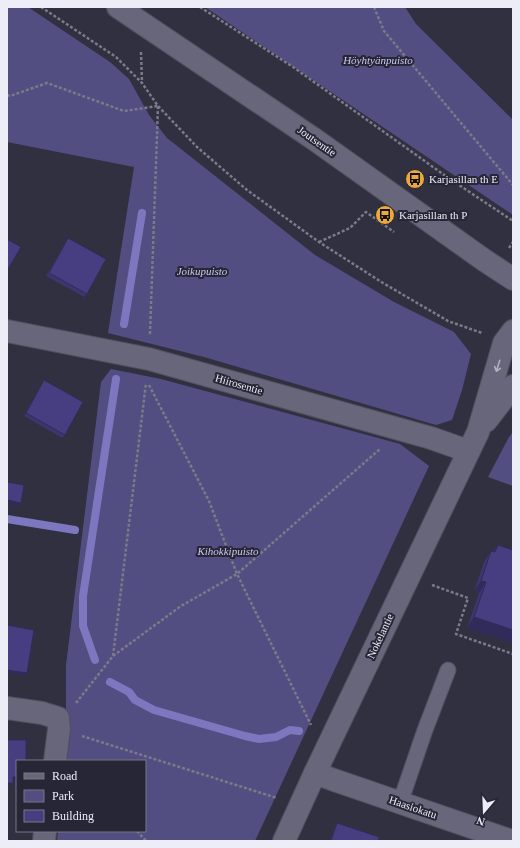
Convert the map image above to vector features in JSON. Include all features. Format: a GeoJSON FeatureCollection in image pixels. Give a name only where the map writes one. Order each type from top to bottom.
{"type":"FeatureCollection","features":[{"type":"Feature","properties":{"kind":"street","name":"Joutsentie"},"geometry":{"type":"LineString","coordinates":[[118,7],[314,139],[513,279]]}},
{"type":"Feature","properties":{"kind":"street","name":"Nokelantie"},"geometry":{"type":"LineString","coordinates":[[478,432],[504,343],[513,330]]}},
{"type":"Feature","properties":{"kind":"street","name":"Hiirosentie"},"geometry":{"type":"LineString","coordinates":[[7,331],[149,359],[431,438],[468,451]]}},
{"type":"Feature","properties":{"kind":"street","name":"Nokelantie"},"geometry":{"type":"LineString","coordinates":[[284,841],[315,772],[468,451],[478,432],[513,386]]}},
{"type":"Feature","properties":{"kind":"street"},"geometry":{"type":"LineString","coordinates":[[7,708],[42,713],[58,718],[59,729],[55,760]]}},
{"type":"Feature","properties":{"kind":"street","name":"Haasiokatu"},"geometry":{"type":"LineString","coordinates":[[315,772],[334,780],[512,841]]}},
{"type":"Feature","properties":{"kind":"lane"},"geometry":{"type":"LineString","coordinates":[[400,802],[448,670]]}},
{"type":"Feature","properties":{"kind":"path"},"geometry":{"type":"LineString","coordinates":[[41,7],[116,57],[142,83],[158,106],[203,152],[247,190],[319,242],[383,283],[448,320],[484,334]]}},
{"type":"Feature","properties":{"kind":"path"},"geometry":{"type":"LineString","coordinates":[[200,7],[293,67],[447,177],[513,222]]}},
{"type":"Feature","properties":{"kind":"path"},"geometry":{"type":"LineString","coordinates":[[374,7],[384,32],[513,185]]}},
{"type":"Feature","properties":{"kind":"path"},"geometry":{"type":"LineString","coordinates":[[7,95],[10,96],[47,83],[124,111],[158,106]]}},
{"type":"Feature","properties":{"kind":"path"},"geometry":{"type":"LineString","coordinates":[[149,359],[158,106]]}},
{"type":"Feature","properties":{"kind":"path"},"geometry":{"type":"LineString","coordinates":[[319,242],[350,228],[366,212],[394,232]]}},
{"type":"Feature","properties":{"kind":"path"},"geometry":{"type":"LineString","coordinates":[[510,246],[513,242]]}},
{"type":"Feature","properties":{"kind":"path"},"geometry":{"type":"LineString","coordinates":[[113,656],[146,381],[208,500],[237,574],[315,732]]}},
{"type":"Feature","properties":{"kind":"path"},"geometry":{"type":"LineString","coordinates":[[75,704],[113,656],[181,606],[237,574],[401,430]]}},
{"type":"Feature","properties":{"kind":"path"},"geometry":{"type":"LineString","coordinates":[[428,584],[468,598],[456,634],[513,654]]}},
{"type":"Feature","properties":{"kind":"path"},"geometry":{"type":"LineString","coordinates":[[80,736],[281,799]]}},
{"type":"Feature","properties":{"kind":"path"},"geometry":{"type":"LineString","coordinates":[[138,832],[146,841]]}},
{"type":"Feature","properties":{"kind":"green space","name":"Joikupuisto"},"geometry":{"type":"Polygon","coordinates":[[[7,7],[28,7],[110,62],[129,79],[149,115],[167,138],[315,255],[394,302],[454,332],[471,354],[462,390],[452,420],[436,425],[204,357],[108,333],[134,167],[7,142],[7,7]]]}},
{"type":"Feature","properties":{"kind":"green space","name":"Höyhtyänpuisto"},"geometry":{"type":"Polygon","coordinates":[[[205,7],[405,7],[416,24],[513,120],[513,215],[205,7]]]}},
{"type":"Feature","properties":{"kind":"green space","name":"Kihokkipuisto"},"geometry":{"type":"Polygon","coordinates":[[[111,369],[161,379],[400,444],[429,466],[255,841],[57,841],[58,832],[146,832],[146,760],[66,760],[66,665],[101,382],[111,369]]]}},
{"type":"Feature","properties":{"kind":"green space"},"geometry":{"type":"Polygon","coordinates":[[[513,432],[513,486],[488,477],[513,432]]]}},
{"type":"Feature","properties":{"kind":"building"},"geometry":{"type":"Polygon","coordinates":[[[68,238],[106,259],[87,294],[49,273],[68,238]]]}},
{"type":"Feature","properties":{"kind":"building"},"geometry":{"type":"Polygon","coordinates":[[[7,239],[21,247],[7,271],[7,239]]]}},
{"type":"Feature","properties":{"kind":"building"},"geometry":{"type":"Polygon","coordinates":[[[44,380],[83,402],[65,435],[26,413],[44,380]]]}},
{"type":"Feature","properties":{"kind":"building"},"geometry":{"type":"Polygon","coordinates":[[[7,482],[24,485],[21,503],[7,500],[7,482]]]}},
{"type":"Feature","properties":{"kind":"building"},"geometry":{"type":"Polygon","coordinates":[[[498,545],[513,550],[513,630],[474,617],[486,582],[481,581],[491,551],[495,552],[498,545]]]}},
{"type":"Feature","properties":{"kind":"building"},"geometry":{"type":"Polygon","coordinates":[[[7,625],[34,630],[27,673],[7,670],[7,625]]]}},
{"type":"Feature","properties":{"kind":"building"},"geometry":{"type":"Polygon","coordinates":[[[7,740],[26,740],[26,760],[16,760],[16,777],[13,777],[13,783],[7,783],[7,740]]]}},
{"type":"Feature","properties":{"kind":"building"},"geometry":{"type":"Polygon","coordinates":[[[337,823],[379,837],[378,841],[331,841],[337,823]]]}},
{"type":"Feature","properties":{"kind":"waterway"},"geometry":{"type":"LineString","coordinates":[[124,324],[142,213]]}},
{"type":"Feature","properties":{"kind":"waterway"},"geometry":{"type":"LineString","coordinates":[[95,660],[83,626],[83,596],[116,379]]}},
{"type":"Feature","properties":{"kind":"waterway"},"geometry":{"type":"LineString","coordinates":[[7,519],[75,530]]}},
{"type":"Feature","properties":{"kind":"waterway"},"geometry":{"type":"LineString","coordinates":[[110,682],[129,692],[135,700],[154,710],[245,736],[259,739],[276,737],[290,730],[299,731]]}},
{"type":"Feature","properties":{"kind":"place","name":"Karjasillan th E"},"geometry":{"type":"Point","coordinates":[415,179]}},
{"type":"Feature","properties":{"kind":"place","name":"Karjasillan th P"},"geometry":{"type":"Point","coordinates":[385,215]}}]}
